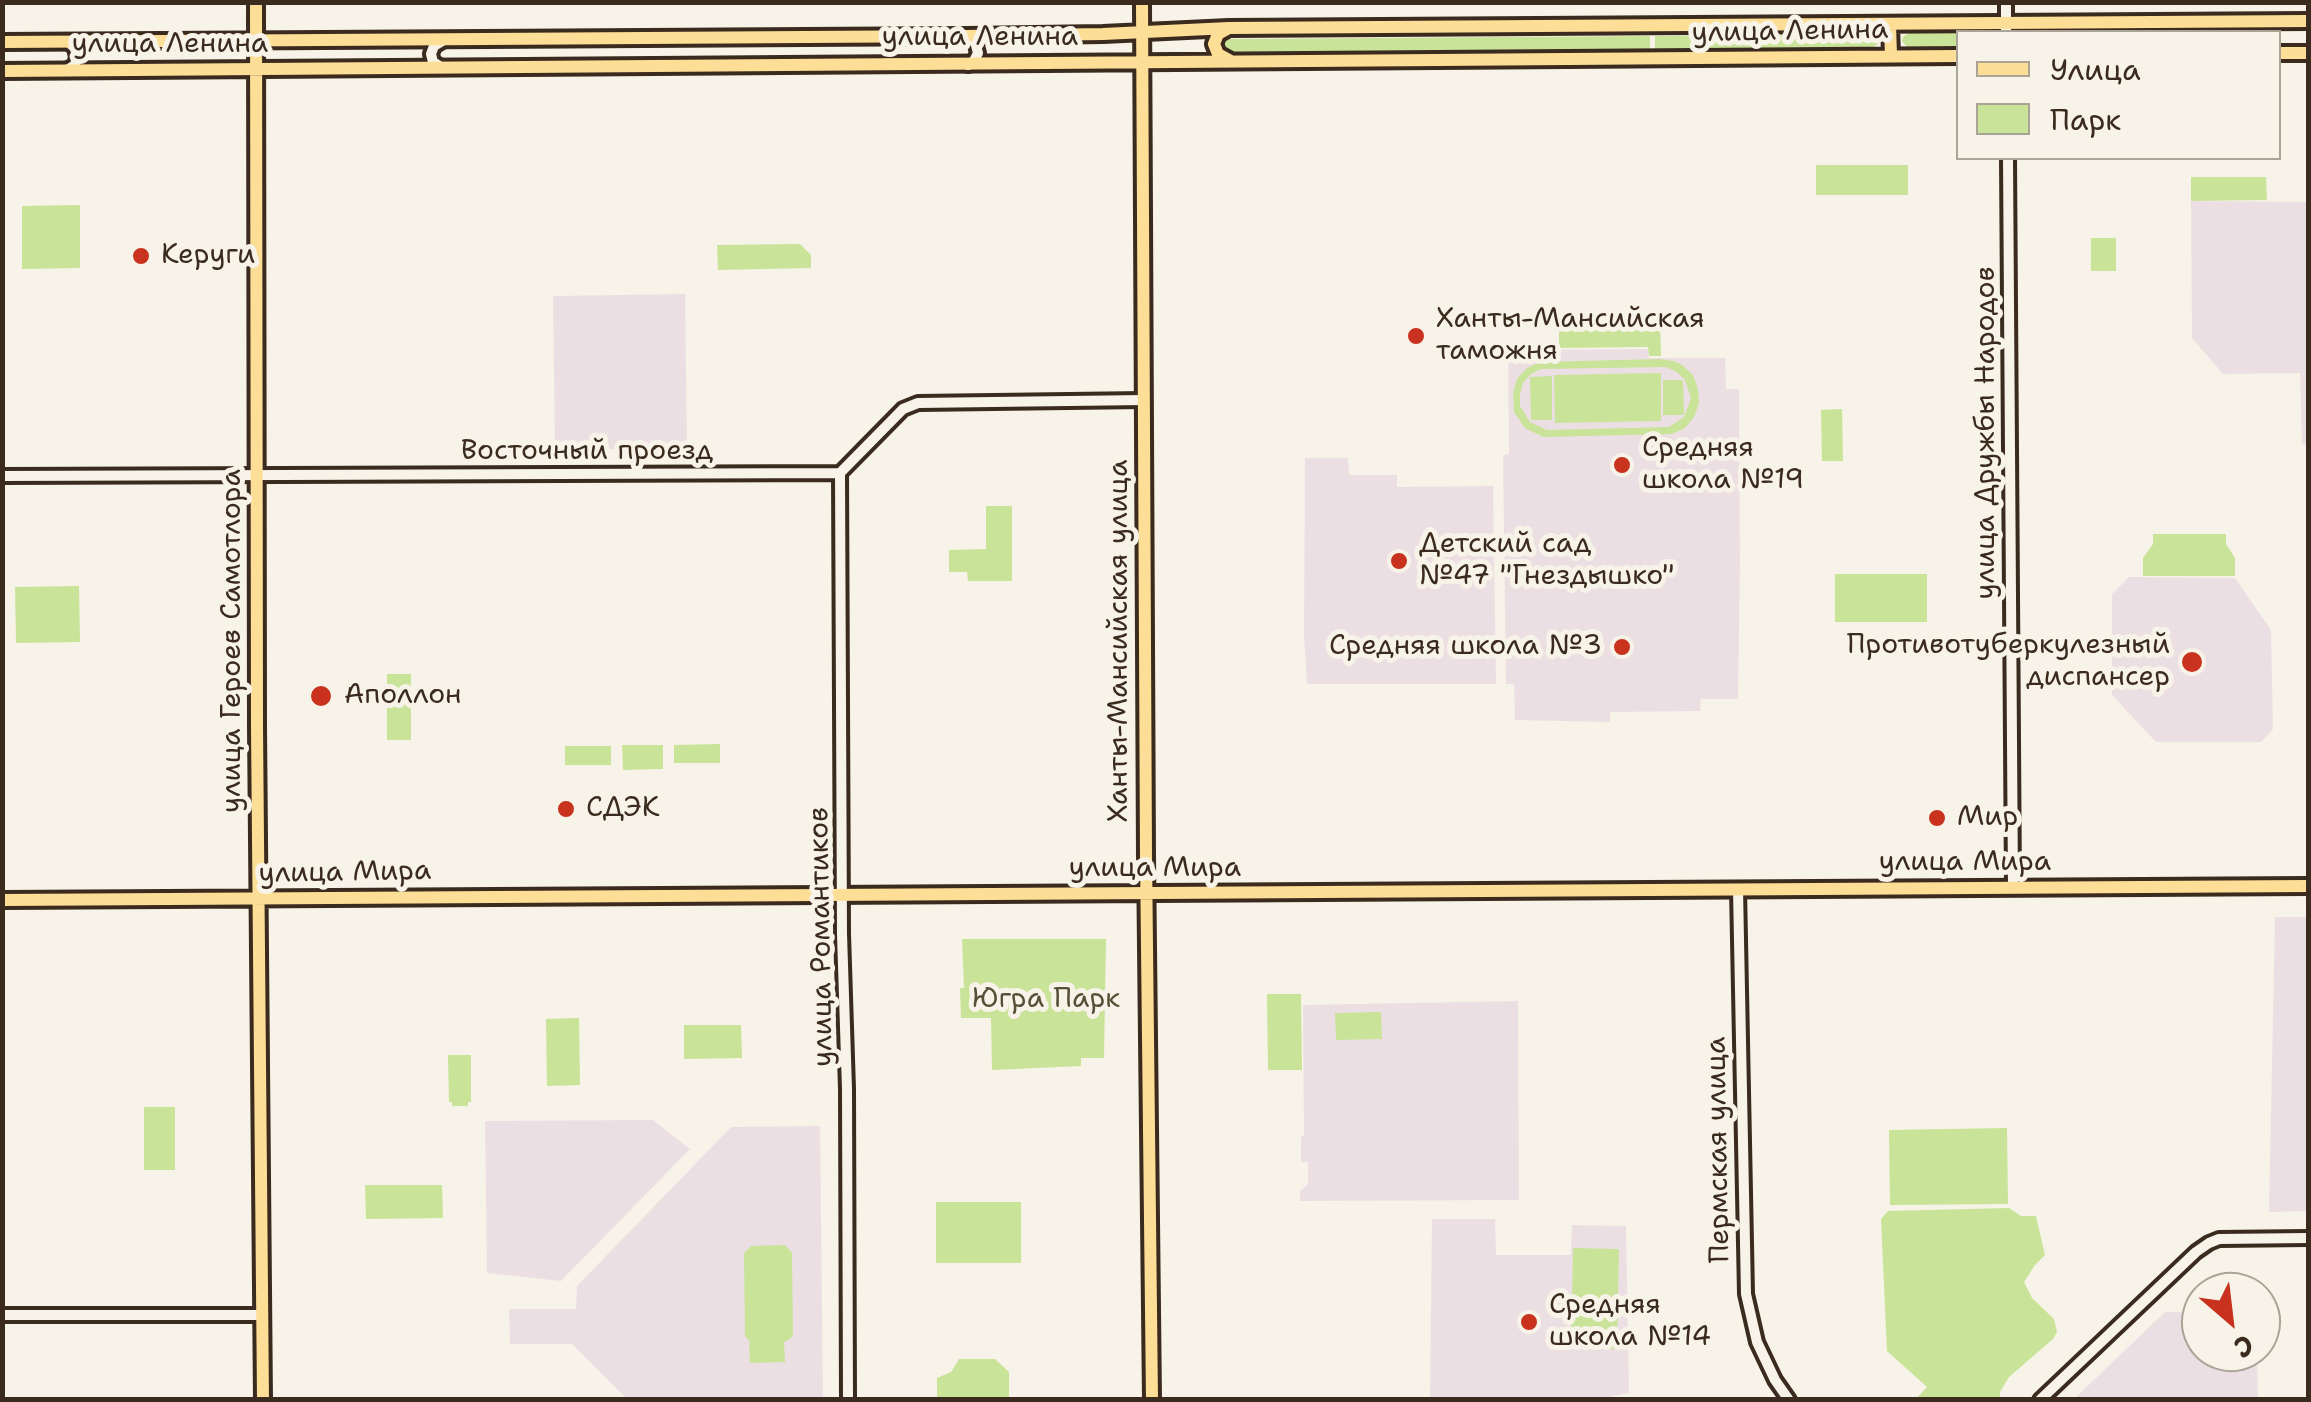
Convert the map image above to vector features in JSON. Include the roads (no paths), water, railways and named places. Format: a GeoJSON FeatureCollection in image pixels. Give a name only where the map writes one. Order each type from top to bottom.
{"type":"FeatureCollection","features":[{"type":"Feature","properties":{"kind":"main road","name":"улица Героев Самотлора"},"geometry":{"type":"LineString","coordinates":[[256,2],[263,1400]]}},
{"type":"Feature","properties":{"kind":"main road","name":"Ханты-Мансийская улица"},"geometry":{"type":"LineString","coordinates":[[1142,2],[1152,1400]]}},
{"type":"Feature","properties":{"kind":"main road","name":"улица Ленина"},"geometry":{"type":"LineString","coordinates":[[2,42],[966,36],[1229,28],[1890,24],[2118,27],[2308,21]]}},
{"type":"Feature","properties":{"kind":"main road"},"geometry":{"type":"LineString","coordinates":[[1890,24],[1892,56]]}},
{"type":"Feature","properties":{"kind":"main road"},"geometry":{"type":"LineString","coordinates":[[1229,28],[1218,34],[1214,44],[1218,54],[1232,60]]}},
{"type":"Feature","properties":{"kind":"main road"},"geometry":{"type":"LineString","coordinates":[[2281,53],[2308,53]]}},
{"type":"Feature","properties":{"kind":"main road","name":"улица Ленина"},"geometry":{"type":"LineString","coordinates":[[2,72],[1956,56]]}},
{"type":"Feature","properties":{"kind":"main road","name":"улица Мира"},"geometry":{"type":"LineString","coordinates":[[2,900],[2308,886]]}},
{"type":"Feature","properties":{"kind":"street"},"geometry":{"type":"LineString","coordinates":[[2006,2],[2006,27]]}},
{"type":"Feature","properties":{"kind":"street"},"geometry":{"type":"LineString","coordinates":[[966,36],[975,42],[978,53],[967,65]]}},
{"type":"Feature","properties":{"kind":"street"},"geometry":{"type":"LineString","coordinates":[[445,40],[434,46],[431,54],[435,64],[445,68]]}},
{"type":"Feature","properties":{"kind":"street"},"geometry":{"type":"LineString","coordinates":[[66,71],[75,65],[77,57],[75,48],[67,41]]}},
{"type":"Feature","properties":{"kind":"street","name":"улица Дружбы Народов"},"geometry":{"type":"LineString","coordinates":[[2008,160],[2013,887]]}},
{"type":"Feature","properties":{"kind":"street"},"geometry":{"type":"LineString","coordinates":[[840,473],[904,409],[918,403],[1144,400]]}},
{"type":"Feature","properties":{"kind":"street","name":"Восточный проезд"},"geometry":{"type":"LineString","coordinates":[[2,476],[840,473]]}},
{"type":"Feature","properties":{"kind":"street","name":"улица Романтиков"},"geometry":{"type":"LineString","coordinates":[[840,473],[848,1400]]}},
{"type":"Feature","properties":{"kind":"street","name":"Пермская улица"},"geometry":{"type":"LineString","coordinates":[[1738,889],[1746,1294],[1757,1342],[1789,1400]]}},
{"type":"Feature","properties":{"kind":"street"},"geometry":{"type":"LineString","coordinates":[[2040,1400],[2210,1242],[2308,1238]]}},
{"type":"Feature","properties":{"kind":"street"},"geometry":{"type":"LineString","coordinates":[[2,1315],[262,1315]]}},
{"type":"Feature","properties":{"kind":"place","name":"Керуги"},"geometry":{"type":"Point","coordinates":[141,256]}},
{"type":"Feature","properties":{"kind":"place","name":"Ханты-Мансийская таможня"},"geometry":{"type":"Point","coordinates":[1416,336]}},
{"type":"Feature","properties":{"kind":"place","name":"Средняя школа №19"},"geometry":{"type":"Point","coordinates":[1622,465]}},
{"type":"Feature","properties":{"kind":"place","name":"Детский сад №47 \"Гнездышко\""},"geometry":{"type":"Point","coordinates":[1399,561]}},
{"type":"Feature","properties":{"kind":"place","name":"Средняя школа №3"},"geometry":{"type":"Point","coordinates":[1622,647]}},
{"type":"Feature","properties":{"kind":"place","name":"Противотуберкулезный диспансер"},"geometry":{"type":"Point","coordinates":[2192,662]}},
{"type":"Feature","properties":{"kind":"place","name":"Аполлон"},"geometry":{"type":"Point","coordinates":[321,696]}},
{"type":"Feature","properties":{"kind":"place","name":"СДЭК"},"geometry":{"type":"Point","coordinates":[566,809]}},
{"type":"Feature","properties":{"kind":"place","name":"Мир"},"geometry":{"type":"Point","coordinates":[1937,818]}},
{"type":"Feature","properties":{"kind":"place","name":"Средняя школа №14"},"geometry":{"type":"Point","coordinates":[1529,1322]}},
{"type":"Feature","properties":{"kind":"park label","name":"Югра Парк"},"geometry":{"type":"Point","coordinates":[1046,1000]}}]}
